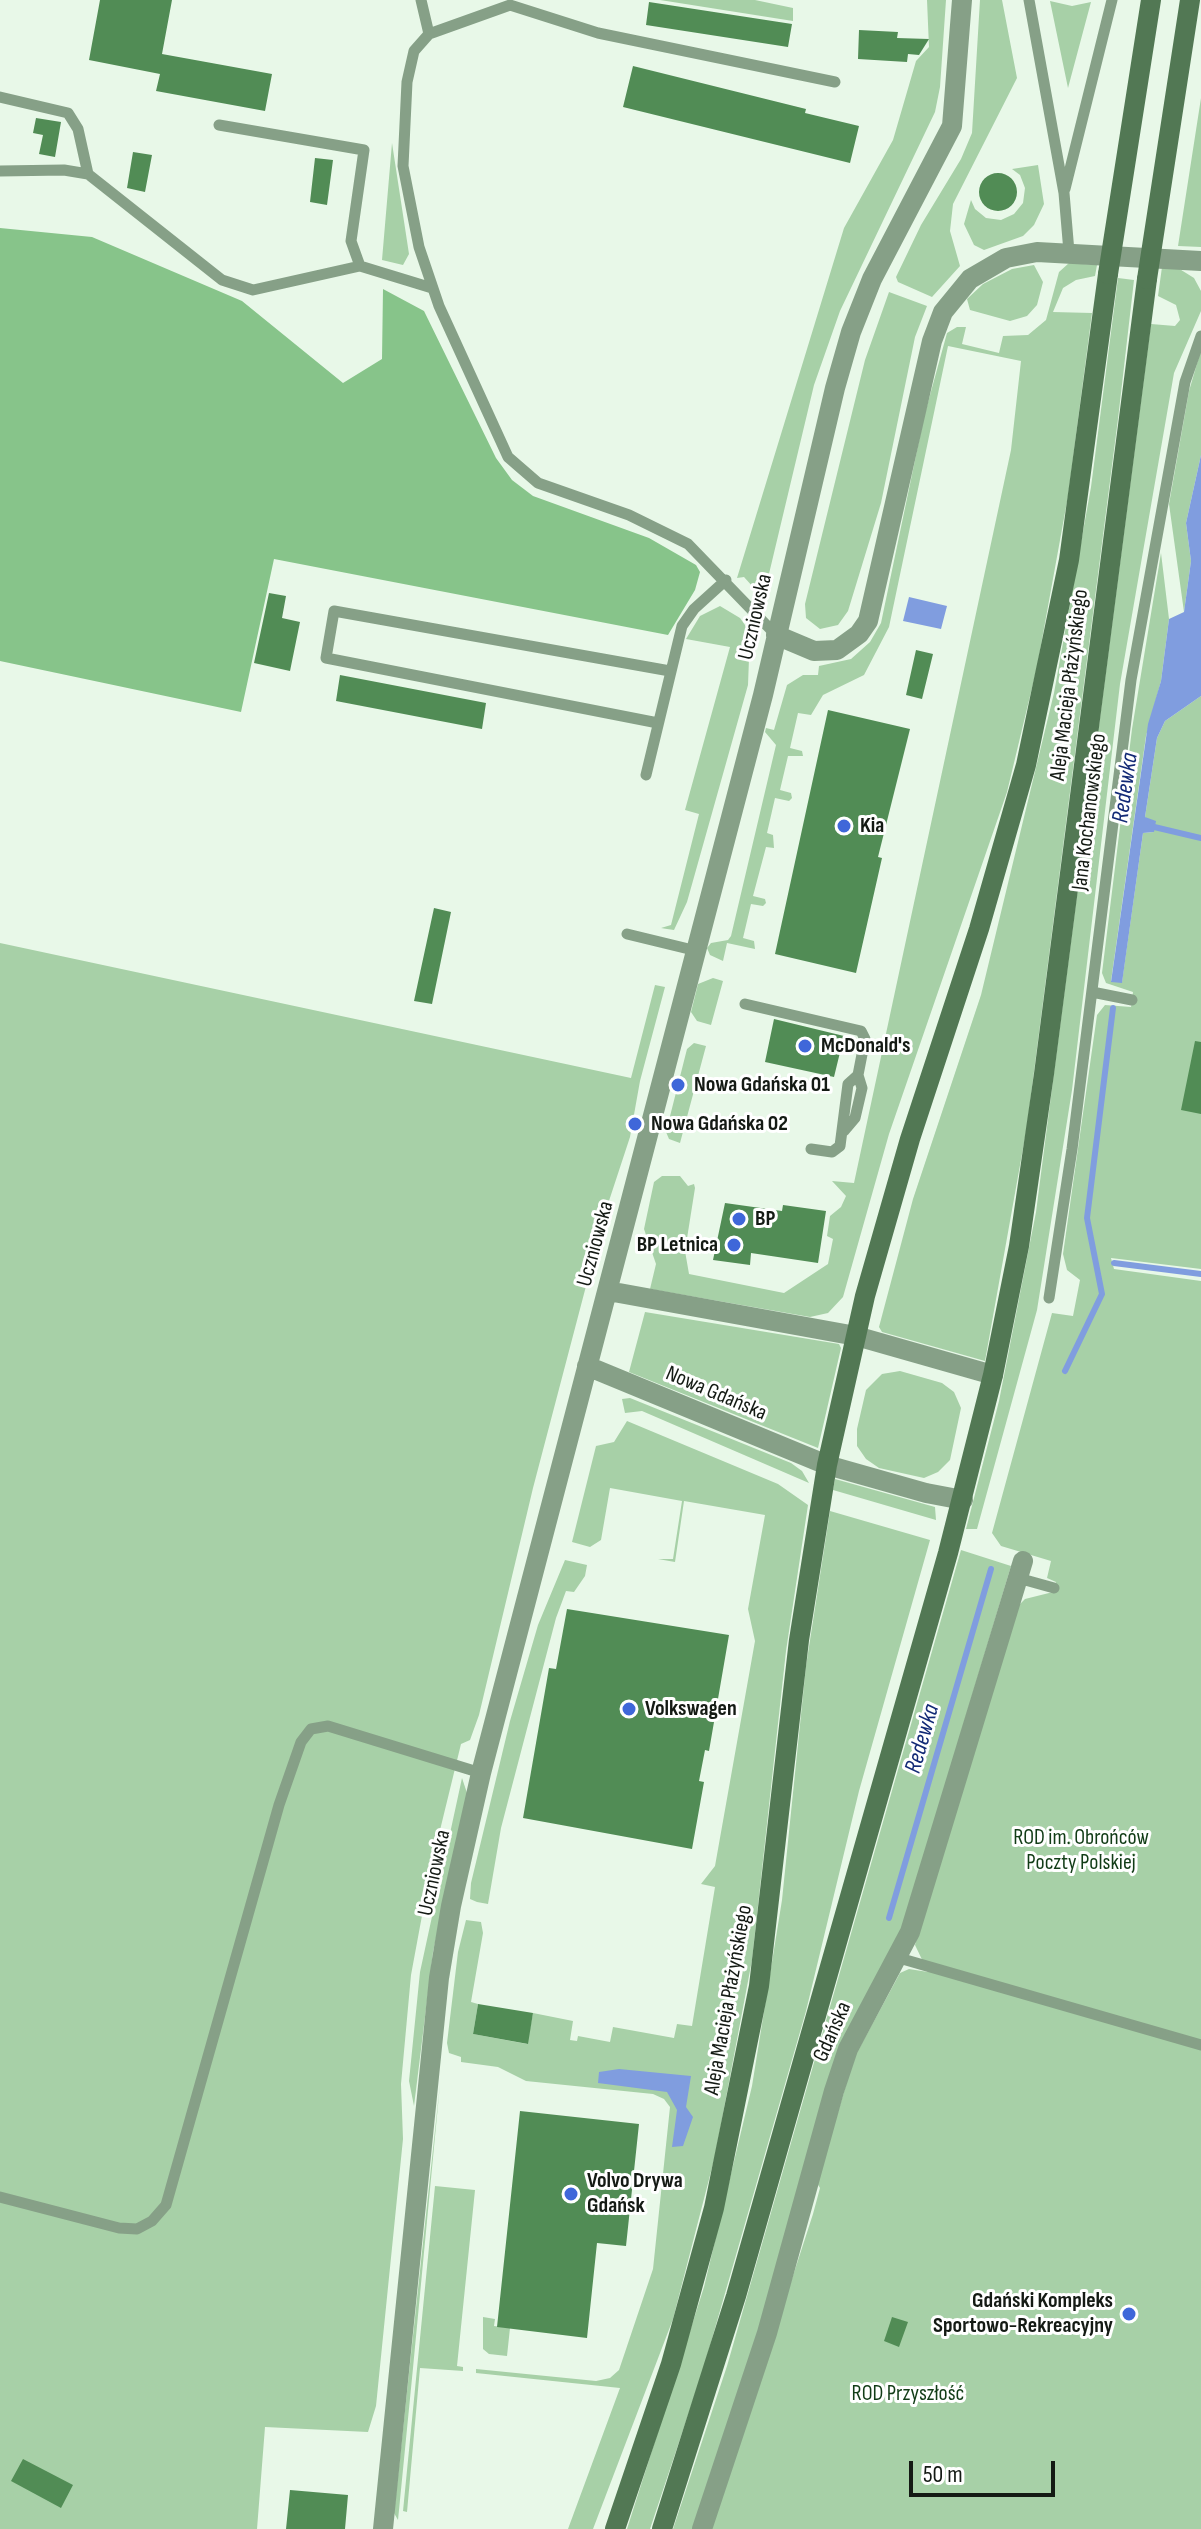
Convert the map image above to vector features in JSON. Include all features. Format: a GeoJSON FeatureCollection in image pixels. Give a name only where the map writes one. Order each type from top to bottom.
{"type":"FeatureCollection","features":[{"type":"Feature","properties":{"kind":"main road","name":"Aleja Macieja Płażyńskiego"},"geometry":{"type":"LineString","coordinates":[[615,2529],[671,2364],[714,2208],[738,2096],[770,1909],[799,1640],[827,1465],[856,1336],[910,1139],[979,929],[1026,765],[1069,560],[1108,274],[1151,0]]}},
{"type":"Feature","properties":{"kind":"main road","name":"Aleja Macieja Płażyńskiego"},"geometry":{"type":"LineString","coordinates":[[662,2529],[736,2296],[963,1500],[993,1375],[1019,1246],[1047,1059],[1147,279],[1190,0]]}},
{"type":"Feature","properties":{"kind":"street","name":"Uczniowska"},"geometry":{"type":"LineString","coordinates":[[383,2529],[439,1978],[481,1773],[697,951],[851,332],[872,279],[952,126],[962,0]]}},
{"type":"Feature","properties":{"kind":"street"},"geometry":{"type":"LineString","coordinates":[[776,635],[825,651],[848,644],[859,634],[875,599],[932,341],[943,312],[970,279],[1006,258],[1037,252],[1201,261]]}},
{"type":"Feature","properties":{"kind":"street"},"geometry":{"type":"LineString","coordinates":[[608,1291],[856,1336],[993,1375]]}},
{"type":"Feature","properties":{"kind":"street","name":"Nowa Gdańska"},"geometry":{"type":"LineString","coordinates":[[587,1366],[827,1465]]}},
{"type":"Feature","properties":{"kind":"street"},"geometry":{"type":"LineString","coordinates":[[827,1465],[926,1493],[963,1500]]}},
{"type":"Feature","properties":{"kind":"street","name":"Gdańska"},"geometry":{"type":"LineString","coordinates":[[702,2529],[767,2333],[848,2049],[899,1958],[910,1932],[1020,1569]]}},
{"type":"Feature","properties":{"kind":"lane"},"geometry":{"type":"LineString","coordinates":[[421,0],[429,34]]}},
{"type":"Feature","properties":{"kind":"lane"},"geometry":{"type":"LineString","coordinates":[[1029,0],[1064,193],[1069,252]]}},
{"type":"Feature","properties":{"kind":"lane"},"geometry":{"type":"LineString","coordinates":[[1064,193],[1112,0]]}},
{"type":"Feature","properties":{"kind":"lane"},"geometry":{"type":"LineString","coordinates":[[776,635],[698,552],[669,532],[538,483],[522,471],[498,439],[432,288],[412,222],[403,140],[411,61],[420,41],[429,34],[510,5],[598,33],[835,82]]}},
{"type":"Feature","properties":{"kind":"lane"},"geometry":{"type":"LineString","coordinates":[[0,97],[68,113],[78,129],[88,174]]}},
{"type":"Feature","properties":{"kind":"lane"},"geometry":{"type":"LineString","coordinates":[[219,125],[364,150],[351,241],[360,266]]}},
{"type":"Feature","properties":{"kind":"lane"},"geometry":{"type":"LineString","coordinates":[[0,171],[64,170],[88,174],[222,280],[253,290],[360,266],[432,288]]}},
{"type":"Feature","properties":{"kind":"lane","name":"Jana Kochanowskiego"},"geometry":{"type":"LineString","coordinates":[[1049,1298],[1131,680],[1185,382],[1201,336]]}},
{"type":"Feature","properties":{"kind":"lane"},"geometry":{"type":"LineString","coordinates":[[646,775],[670,671],[687,616],[726,580]]}},
{"type":"Feature","properties":{"kind":"lane"},"geometry":{"type":"LineString","coordinates":[[658,723],[326,658],[334,611],[670,671]]}},
{"type":"Feature","properties":{"kind":"lane"},"geometry":{"type":"LineString","coordinates":[[627,934],[697,951]]}},
{"type":"Feature","properties":{"kind":"lane"},"geometry":{"type":"LineString","coordinates":[[1092,992],[1132,1000]]}},
{"type":"Feature","properties":{"kind":"lane"},"geometry":{"type":"LineString","coordinates":[[745,1004],[858,1029],[865,1039],[858,1075],[862,1088],[855,1118],[844,1131],[840,1146],[832,1152],[811,1149]]}},
{"type":"Feature","properties":{"kind":"lane"},"geometry":{"type":"LineString","coordinates":[[1020,1569],[1054,1588]]}},
{"type":"Feature","properties":{"kind":"lane"},"geometry":{"type":"LineString","coordinates":[[0,2197],[119,2228],[137,2229],[152,2221],[166,2205],[279,1805],[301,1742],[311,1729],[328,1726],[481,1773]]}},
{"type":"Feature","properties":{"kind":"lane"},"geometry":{"type":"LineString","coordinates":[[899,1958],[1201,2045]]}},
{"type":"Feature","properties":{"kind":"green space"},"geometry":{"type":"Polygon","coordinates":[[[660,0],[755,0],[793,8],[793,21],[660,0]]]}},
{"type":"Feature","properties":{"kind":"green space"},"geometry":{"type":"Polygon","coordinates":[[[927,0],[946,0],[940,87],[935,112],[840,311],[814,385],[768,578],[761,586],[753,587],[744,577],[737,578],[844,228],[893,140],[916,61],[929,47],[927,0]]]}},
{"type":"Feature","properties":{"kind":"green space"},"geometry":{"type":"Polygon","coordinates":[[[980,0],[1002,0],[1017,78],[953,204],[950,231],[960,266],[932,297],[898,282],[896,277],[921,225],[961,159],[972,133],[980,0]]]}},
{"type":"Feature","properties":{"kind":"green space"},"geometry":{"type":"Polygon","coordinates":[[[1050,1],[1072,6],[1091,2],[1068,88],[1050,1]]]}},
{"type":"Feature","properties":{"kind":"green space"},"geometry":{"type":"Polygon","coordinates":[[[1201,98],[1201,247],[1178,246],[1201,98]]]}},
{"type":"Feature","properties":{"kind":"green space"},"geometry":{"type":"Polygon","coordinates":[[[392,143],[409,254],[403,265],[382,260],[392,143]]]}},
{"type":"Feature","properties":{"kind":"green space"},"geometry":{"type":"Polygon","coordinates":[[[1038,165],[1044,204],[1034,225],[1023,236],[984,250],[974,245],[964,224],[971,200],[975,209],[986,218],[1001,220],[1014,214],[1023,203],[1025,188],[1020,175],[1012,169],[1038,165]]]}},
{"type":"Feature","properties":{"kind":"green space"},"geometry":{"type":"Polygon","coordinates":[[[0,228],[92,237],[242,301],[343,383],[382,359],[383,289],[424,311],[496,458],[512,480],[533,496],[649,538],[696,565],[700,572],[695,590],[668,635],[274,559],[241,712],[0,661],[0,228]]]}},
{"type":"Feature","properties":{"kind":"green space"},"geometry":{"type":"Polygon","coordinates":[[[1069,263],[1097,265],[1095,276],[1076,280],[1063,288],[1053,312],[1092,313],[1068,496],[1037,667],[1007,792],[889,1134],[843,1297],[828,1313],[810,1317],[650,1289],[656,1264],[644,1229],[654,1182],[662,1176],[680,1176],[688,1186],[694,1184],[685,1251],[689,1274],[784,1293],[828,1264],[833,1239],[827,1236],[830,1216],[841,1207],[846,1196],[832,1181],[854,1183],[1011,450],[1021,361],[948,346],[889,627],[864,675],[823,695],[811,715],[798,713],[790,748],[802,751],[803,756],[788,756],[780,790],[791,793],[792,798],[789,801],[775,798],[767,833],[773,835],[774,848],[766,847],[753,896],[765,899],[766,903],[763,906],[751,904],[743,938],[754,941],[755,949],[727,943],[723,961],[710,955],[707,948],[711,943],[728,940],[731,936],[776,745],[765,732],[766,728],[774,730],[787,685],[803,675],[818,675],[819,666],[851,659],[870,642],[881,623],[924,417],[947,333],[957,327],[966,327],[962,344],[999,353],[1003,336],[1028,335],[1046,320],[1059,272],[1069,263]]]}},
{"type":"Feature","properties":{"kind":"green space"},"geometry":{"type":"Polygon","coordinates":[[[1034,265],[1043,282],[1037,305],[1027,316],[1010,321],[970,310],[967,299],[983,284],[1012,269],[1034,265]]]}},
{"type":"Feature","properties":{"kind":"green space"},"geometry":{"type":"Polygon","coordinates":[[[1162,267],[1178,268],[1194,278],[1201,291],[1201,311],[1174,373],[1120,684],[1072,1090],[1037,1310],[977,1529],[966,1529],[999,1401],[1036,1212],[1151,324],[1175,326],[1180,320],[1176,305],[1158,296],[1162,267]]]}},
{"type":"Feature","properties":{"kind":"green space"},"geometry":{"type":"Polygon","coordinates":[[[1118,278],[1134,280],[1118,419],[1027,1126],[985,1361],[882,1332],[879,1327],[913,1199],[981,995],[1054,693],[1091,487],[1118,278]]]}},
{"type":"Feature","properties":{"kind":"green space"},"geometry":{"type":"Polygon","coordinates":[[[889,292],[927,306],[915,337],[881,503],[848,611],[838,625],[820,629],[806,618],[805,604],[865,360],[889,292]]]}},
{"type":"Feature","properties":{"kind":"green space"},"geometry":{"type":"Polygon","coordinates":[[[1201,350],[1201,455],[1186,523],[1191,561],[1184,612],[1169,504],[1189,391],[1201,350]]]}},
{"type":"Feature","properties":{"kind":"green space"},"geometry":{"type":"Polygon","coordinates":[[[1161,553],[1169,619],[1161,681],[1146,736],[1111,981],[1122,982],[1143,833],[1154,832],[1145,817],[1157,738],[1165,721],[1201,696],[1201,1269],[1111,1258],[1114,1269],[1201,1281],[1201,2529],[711,2529],[813,2214],[820,2188],[817,2183],[854,2058],[900,1973],[909,1969],[928,1972],[915,1945],[1015,1609],[1025,1599],[1053,1592],[1056,1582],[1047,1578],[1051,1561],[1001,1546],[992,1533],[1052,1313],[1073,1316],[1080,1280],[1067,1270],[1063,1254],[1097,1015],[1105,1005],[1131,1007],[1133,992],[1106,983],[1102,973],[1132,729],[1161,553]]]}},
{"type":"Feature","properties":{"kind":"green space"},"geometry":{"type":"Polygon","coordinates":[[[720,606],[740,618],[750,632],[748,685],[687,902],[674,930],[661,928],[671,925],[699,814],[685,810],[730,647],[686,639],[700,616],[720,606]]]}},
{"type":"Feature","properties":{"kind":"green space"},"geometry":{"type":"Polygon","coordinates":[[[0,943],[631,1078],[655,985],[665,987],[640,1081],[630,1137],[606,1210],[533,1488],[479,1715],[470,1740],[461,1744],[431,1867],[411,1975],[401,2084],[403,2139],[376,2406],[368,2432],[265,2427],[257,2529],[0,2529],[0,943]]]}},
{"type":"Feature","properties":{"kind":"green space"},"geometry":{"type":"Polygon","coordinates":[[[713,978],[723,981],[711,1025],[697,1021],[691,1012],[698,984],[713,978]]]}},
{"type":"Feature","properties":{"kind":"green space"},"geometry":{"type":"Polygon","coordinates":[[[694,1043],[706,1046],[680,1143],[669,1139],[666,1132],[687,1049],[694,1043]]]}},
{"type":"Feature","properties":{"kind":"green space"},"geometry":{"type":"Polygon","coordinates":[[[645,1312],[839,1344],[841,1348],[818,1448],[629,1372],[645,1312]]]}},
{"type":"Feature","properties":{"kind":"green space"},"geometry":{"type":"Polygon","coordinates":[[[900,1371],[942,1383],[954,1392],[961,1408],[950,1460],[938,1472],[924,1478],[879,1468],[866,1459],[857,1446],[857,1429],[866,1390],[882,1374],[900,1371]]]}},
{"type":"Feature","properties":{"kind":"green space"},"geometry":{"type":"Polygon","coordinates":[[[630,1398],[791,1463],[802,1471],[809,1483],[642,1411],[625,1413],[622,1399],[630,1398]]]}},
{"type":"Feature","properties":{"kind":"green space"},"geometry":{"type":"Polygon","coordinates":[[[627,1421],[778,1484],[808,1505],[786,1651],[752,1960],[715,2156],[673,2319],[593,2529],[568,2529],[620,2388],[476,2373],[476,2369],[596,2381],[610,2378],[619,2370],[653,2269],[670,2107],[664,2099],[653,2094],[526,2081],[498,2067],[461,2062],[461,2057],[449,2053],[447,2043],[458,1952],[466,1920],[481,1922],[483,1933],[471,2002],[478,2004],[473,2034],[527,2044],[533,2013],[573,2021],[570,2040],[577,2041],[578,2036],[610,2042],[613,2027],[674,2038],[677,2024],[692,2026],[715,1887],[701,1884],[715,1866],[755,1641],[748,1609],[765,1515],[684,1501],[675,1562],[658,1559],[673,1559],[682,1501],[610,1488],[601,1540],[590,1547],[572,1542],[596,1446],[614,1442],[627,1421]]]}},
{"type":"Feature","properties":{"kind":"green space"},"geometry":{"type":"Polygon","coordinates":[[[835,1479],[935,1507],[936,1520],[833,1490],[835,1479]]]}},
{"type":"Feature","properties":{"kind":"green space"},"geometry":{"type":"Polygon","coordinates":[[[830,1511],[930,1540],[859,1791],[806,2011],[703,2370],[650,2529],[627,2529],[704,2287],[752,2086],[782,1900],[806,1666],[830,1511]]]}},
{"type":"Feature","properties":{"kind":"green space"},"geometry":{"type":"Polygon","coordinates":[[[961,1550],[1011,1566],[902,1929],[847,2034],[746,2371],[693,2529],[673,2529],[727,2366],[961,1550]]]}},
{"type":"Feature","properties":{"kind":"green space"},"geometry":{"type":"Polygon","coordinates":[[[565,1560],[587,1565],[585,1576],[574,1592],[566,1591],[556,1618],[501,1828],[488,1904],[477,1902],[470,1899],[471,1883],[510,1721],[538,1625],[565,1560]]]}},
{"type":"Feature","properties":{"kind":"green space"},"geometry":{"type":"Polygon","coordinates":[[[462,1778],[467,1793],[433,1952],[414,2106],[409,2081],[420,1972],[462,1778]]]}},
{"type":"Feature","properties":{"kind":"green space"},"geometry":{"type":"Polygon","coordinates":[[[440,2084],[413,2368],[398,2520],[394,2513],[440,2084]]]}},
{"type":"Feature","properties":{"kind":"green space"},"geometry":{"type":"Polygon","coordinates":[[[435,2186],[475,2190],[457,2366],[463,2367],[463,2371],[420,2368],[407,2512],[403,2511],[435,2186]]]}},
{"type":"Feature","properties":{"kind":"green space"},"geometry":{"type":"Polygon","coordinates":[[[483,2317],[495,2319],[494,2326],[510,2328],[507,2356],[489,2354],[483,2349],[483,2317]]]}},
{"type":"Feature","properties":{"kind":"water"},"geometry":{"type":"Polygon","coordinates":[[[1201,455],[1201,696],[1165,721],[1157,738],[1145,817],[1156,821],[1154,832],[1143,833],[1122,983],[1111,982],[1148,724],[1161,681],[1169,619],[1184,612],[1191,561],[1186,523],[1201,455]]]}},
{"type":"Feature","properties":{"kind":"water"},"geometry":{"type":"Polygon","coordinates":[[[909,597],[947,606],[941,629],[903,621],[909,597]]]}},
{"type":"Feature","properties":{"kind":"water"},"geometry":{"type":"Polygon","coordinates":[[[619,2069],[691,2076],[686,2107],[693,2117],[683,2146],[672,2147],[677,2110],[667,2092],[598,2083],[599,2072],[619,2069]]]}},
{"type":"Feature","properties":{"kind":"building"},"geometry":{"type":"Polygon","coordinates":[[[100,0],[172,0],[162,54],[272,74],[265,111],[156,91],[160,74],[89,60],[100,0]]]}},
{"type":"Feature","properties":{"kind":"building"},"geometry":{"type":"Polygon","coordinates":[[[649,2],[792,24],[788,47],[646,25],[649,2]]]}},
{"type":"Feature","properties":{"kind":"building"},"geometry":{"type":"Polygon","coordinates":[[[859,30],[898,32],[897,38],[929,39],[919,55],[908,54],[907,62],[858,59],[859,30]]]}},
{"type":"Feature","properties":{"kind":"building"},"geometry":{"type":"Polygon","coordinates":[[[633,66],[806,109],[805,113],[859,126],[850,163],[623,107],[633,66]]]}},
{"type":"Feature","properties":{"kind":"building"},"geometry":{"type":"Polygon","coordinates":[[[36,118],[61,122],[55,157],[39,154],[43,135],[33,133],[36,118]]]}},
{"type":"Feature","properties":{"kind":"building"},"geometry":{"type":"Polygon","coordinates":[[[133,152],[152,155],[145,192],[127,188],[133,152]]]}},
{"type":"Feature","properties":{"kind":"building"},"geometry":{"type":"Polygon","coordinates":[[[315,158],[333,160],[327,205],[310,202],[315,158]]]}},
{"type":"Feature","properties":{"kind":"building"},"geometry":{"type":"Polygon","coordinates":[[[998,173],[1011,179],[1017,192],[1011,205],[998,211],[985,205],[979,192],[985,179],[998,173]]]}},
{"type":"Feature","properties":{"kind":"building"},"geometry":{"type":"Polygon","coordinates":[[[269,593],[286,596],[282,618],[300,622],[290,671],[254,663],[269,593]]]}},
{"type":"Feature","properties":{"kind":"building"},"geometry":{"type":"Polygon","coordinates":[[[916,650],[933,654],[922,699],[906,695],[916,650]]]}},
{"type":"Feature","properties":{"kind":"building"},"geometry":{"type":"Polygon","coordinates":[[[340,675],[486,703],[482,729],[336,701],[340,675]]]}},
{"type":"Feature","properties":{"kind":"building","name":"Kia"},"geometry":{"type":"Polygon","coordinates":[[[828,710],[910,729],[878,857],[882,858],[856,973],[775,954],[828,710]]]}},
{"type":"Feature","properties":{"kind":"building"},"geometry":{"type":"Polygon","coordinates":[[[434,908],[451,912],[432,1004],[414,1001],[434,908]]]}},
{"type":"Feature","properties":{"kind":"building","name":"McDonald's"},"geometry":{"type":"Polygon","coordinates":[[[774,1019],[844,1036],[834,1077],[765,1062],[774,1019]]]}},
{"type":"Feature","properties":{"kind":"building"},"geometry":{"type":"Polygon","coordinates":[[[1195,1041],[1201,1042],[1201,1114],[1181,1110],[1195,1041]]]}},
{"type":"Feature","properties":{"kind":"building"},"geometry":{"type":"Polygon","coordinates":[[[725,1203],[782,1211],[783,1205],[826,1211],[818,1263],[751,1253],[750,1265],[713,1260],[725,1203]]]}},
{"type":"Feature","properties":{"kind":"building","name":"Volkswagen"},"geometry":{"type":"Polygon","coordinates":[[[567,1609],[729,1635],[709,1751],[705,1750],[699,1781],[704,1782],[692,1849],[523,1818],[549,1668],[556,1669],[567,1609]]]}},
{"type":"Feature","properties":{"kind":"building"},"geometry":{"type":"Polygon","coordinates":[[[478,2004],[533,2013],[528,2044],[473,2034],[478,2004]]]}},
{"type":"Feature","properties":{"kind":"building","name":"Volvo Drywa Gdańsk"},"geometry":{"type":"Polygon","coordinates":[[[520,2111],[639,2124],[626,2246],[597,2243],[587,2338],[497,2327],[520,2111]]]}},
{"type":"Feature","properties":{"kind":"building"},"geometry":{"type":"Polygon","coordinates":[[[892,2317],[908,2322],[899,2347],[884,2341],[892,2317]]]}},
{"type":"Feature","properties":{"kind":"building"},"geometry":{"type":"Polygon","coordinates":[[[23,2459],[73,2485],[61,2508],[11,2481],[23,2459]]]}},
{"type":"Feature","properties":{"kind":"building"},"geometry":{"type":"Polygon","coordinates":[[[290,2490],[348,2495],[345,2529],[286,2529],[290,2490]]]}},
{"type":"Feature","properties":{"kind":"waterway"},"geometry":{"type":"LineString","coordinates":[[1150,826],[1201,838]]}},
{"type":"Feature","properties":{"kind":"waterway","name":"Redewka"},"geometry":{"type":"LineString","coordinates":[[1065,1371],[1102,1294],[1087,1218],[1113,1008]]}},
{"type":"Feature","properties":{"kind":"waterway"},"geometry":{"type":"LineString","coordinates":[[1114,1263],[1201,1274]]}},
{"type":"Feature","properties":{"kind":"waterway","name":"Redewka"},"geometry":{"type":"LineString","coordinates":[[889,1918],[991,1569]]}},
{"type":"Feature","properties":{"kind":"place","name":"Kia"},"geometry":{"type":"Point","coordinates":[844,826]}},
{"type":"Feature","properties":{"kind":"place","name":"McDonald's"},"geometry":{"type":"Point","coordinates":[805,1046]}},
{"type":"Feature","properties":{"kind":"place","name":"Nowa Gdańska 01"},"geometry":{"type":"Point","coordinates":[678,1085]}},
{"type":"Feature","properties":{"kind":"place","name":"Nowa Gdańska 02"},"geometry":{"type":"Point","coordinates":[635,1124]}},
{"type":"Feature","properties":{"kind":"place","name":"BP"},"geometry":{"type":"Point","coordinates":[739,1219]}},
{"type":"Feature","properties":{"kind":"place","name":"BP Letnica"},"geometry":{"type":"Point","coordinates":[734,1245]}},
{"type":"Feature","properties":{"kind":"place","name":"Volkswagen"},"geometry":{"type":"Point","coordinates":[629,1709]}},
{"type":"Feature","properties":{"kind":"place","name":"Volvo Drywa Gdańsk"},"geometry":{"type":"Point","coordinates":[571,2194]}},
{"type":"Feature","properties":{"kind":"place","name":"Gdański Kompleks Sportowo-Rekreacyjny"},"geometry":{"type":"Point","coordinates":[1129,2314]}},
{"type":"Feature","properties":{"kind":"park label","name":"ROD im. Obrońców Poczty Polskiej"},"geometry":{"type":"Point","coordinates":[1081,1850]}},
{"type":"Feature","properties":{"kind":"park label","name":"ROD Przyszłość"},"geometry":{"type":"Point","coordinates":[908,2394]}}]}
